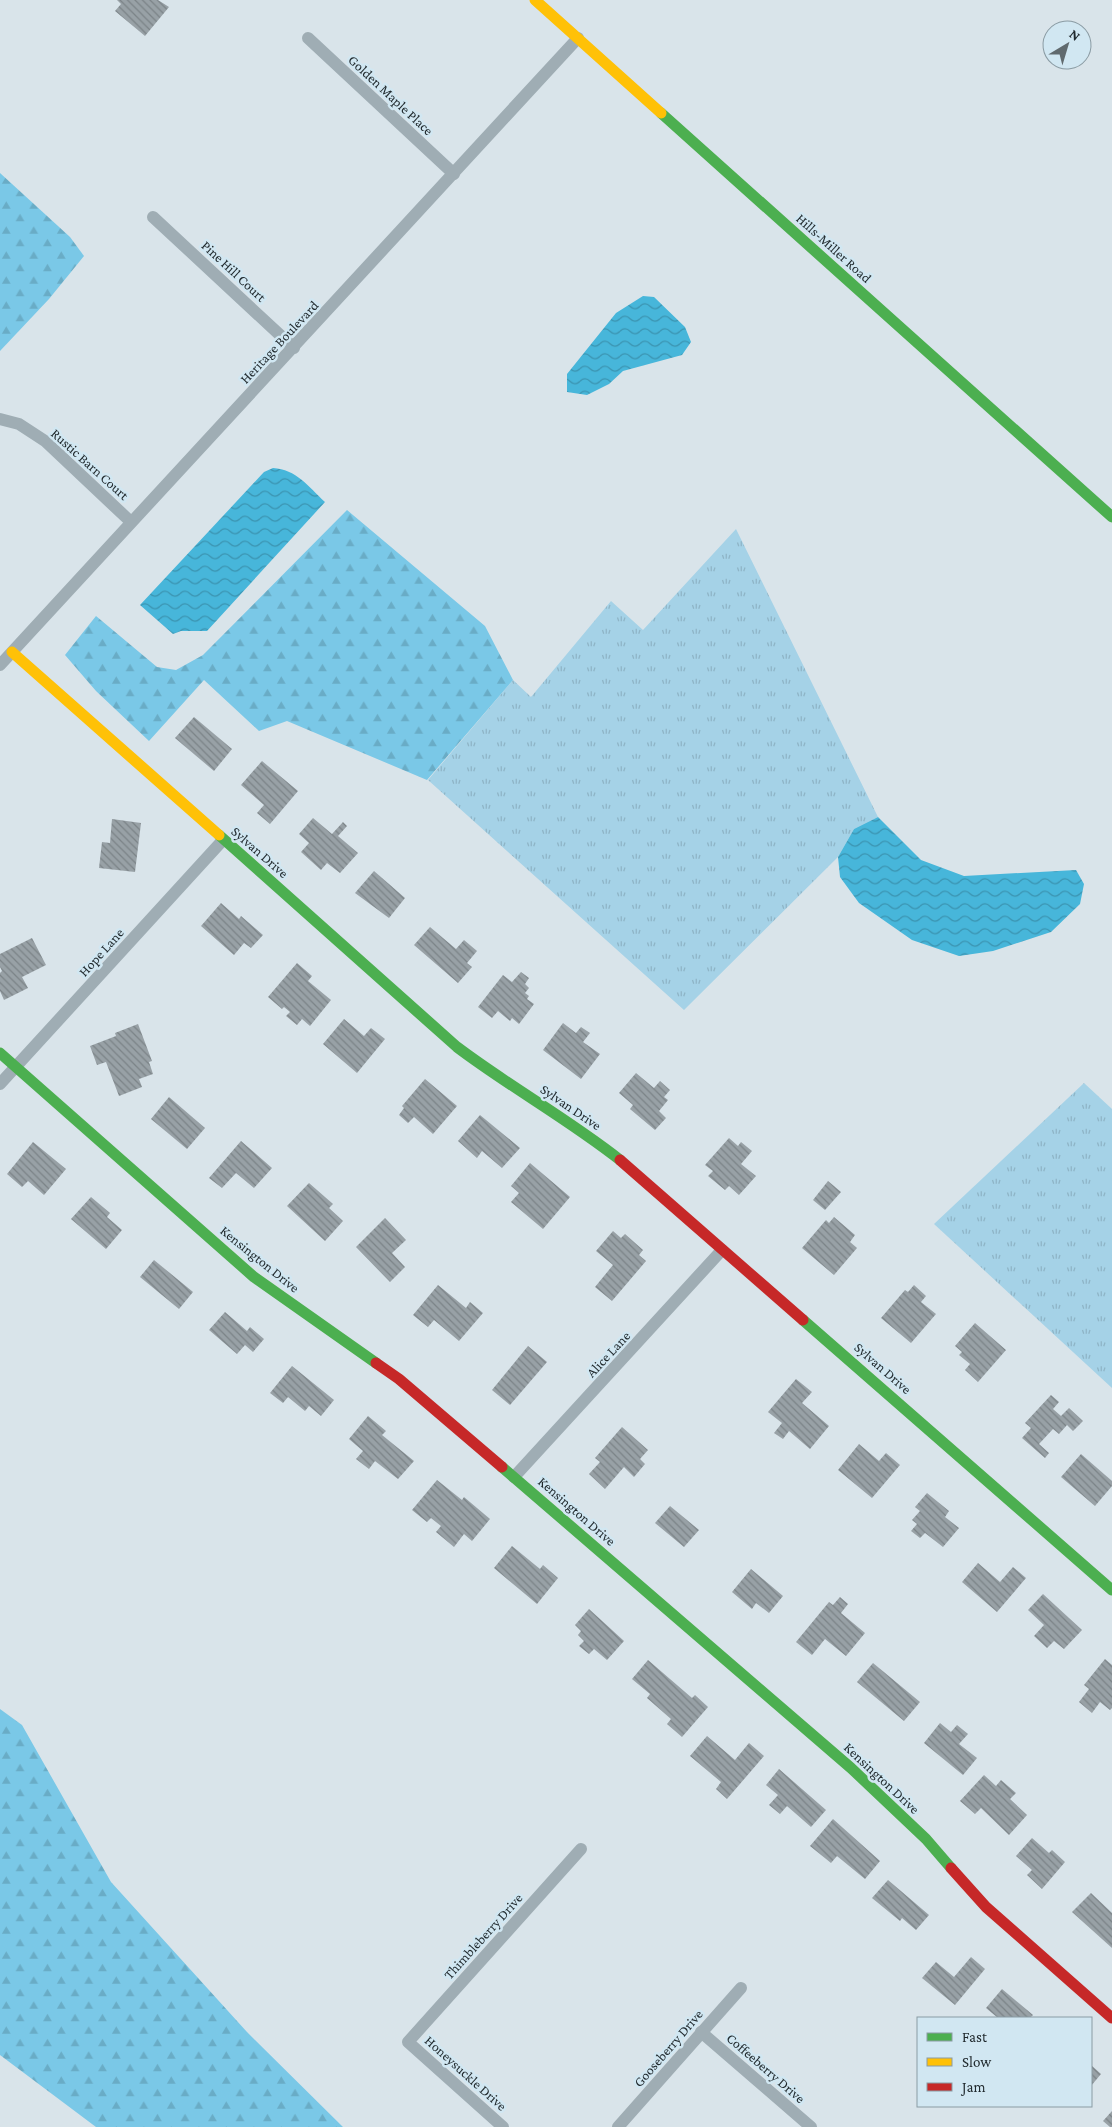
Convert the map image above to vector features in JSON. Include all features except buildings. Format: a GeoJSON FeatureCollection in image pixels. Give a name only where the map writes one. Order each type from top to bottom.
{"type":"FeatureCollection","features":[{"type":"Feature","properties":{"kind":"street","name":"Hills-Miller Road"},"geometry":{"type":"LineString","coordinates":[[535,0],[1112,517]]}},
{"type":"Feature","properties":{"kind":"street","name":"Golden Maple Place"},"geometry":{"type":"LineString","coordinates":[[308,38],[454,174]]}},
{"type":"Feature","properties":{"kind":"street","name":"Heritage Boulevard"},"geometry":{"type":"LineString","coordinates":[[0,665],[578,38]]}},
{"type":"Feature","properties":{"kind":"street","name":"Pine Hill Court"},"geometry":{"type":"LineString","coordinates":[[153,217],[294,348]]}},
{"type":"Feature","properties":{"kind":"street","name":"Rustic Barn Court"},"geometry":{"type":"LineString","coordinates":[[0,419],[19,424],[45,440],[132,522]]}},
{"type":"Feature","properties":{"kind":"street","name":"Sylvan Drive"},"geometry":{"type":"LineString","coordinates":[[12,652],[457,1047],[494,1075],[578,1129],[610,1153],[877,1383],[1112,1590]]}},
{"type":"Feature","properties":{"kind":"street","name":"Hope Lane"},"geometry":{"type":"LineString","coordinates":[[0,1084],[223,840]]}},
{"type":"Feature","properties":{"kind":"street","name":"Kensington Drive"},"geometry":{"type":"LineString","coordinates":[[0,1053],[254,1277],[399,1379],[870,1784],[926,1839],[986,1907],[1112,2018]]}},
{"type":"Feature","properties":{"kind":"street","name":"Alice Lane"},"geometry":{"type":"LineString","coordinates":[[514,1477],[722,1250]]}},
{"type":"Feature","properties":{"kind":"street","name":"Thimbleberry Drive"},"geometry":{"type":"LineString","coordinates":[[408,2042],[581,1849]]}},
{"type":"Feature","properties":{"kind":"street","name":"Gooseberry Drive"},"geometry":{"type":"LineString","coordinates":[[618,2127],[741,1988]]}},
{"type":"Feature","properties":{"kind":"street","name":"Coffeeberry Drive"},"geometry":{"type":"LineString","coordinates":[[701,2032],[811,2127]]}},
{"type":"Feature","properties":{"kind":"street","name":"Honeysuckle Drive"},"geometry":{"type":"LineString","coordinates":[[408,2042],[504,2127]]}},
{"type":"Feature","properties":{"kind":"green space"},"geometry":{"type":"Polygon","coordinates":[[[0,173],[70,237],[84,256],[49,299],[0,351],[0,173]]]}},
{"type":"Feature","properties":{"kind":"green space"},"geometry":{"type":"Polygon","coordinates":[[[347,510],[485,626],[513,680],[427,780],[287,721],[259,731],[204,680],[149,741],[96,691],[65,655],[96,616],[157,667],[176,670],[203,655],[347,510]]]}},
{"type":"Feature","properties":{"kind":"green space"},"geometry":{"type":"Polygon","coordinates":[[[736,529],[878,817],[854,829],[838,857],[684,1010],[428,780],[513,680],[531,697],[611,601],[643,630],[736,529]]]}},
{"type":"Feature","properties":{"kind":"green space"},"geometry":{"type":"Polygon","coordinates":[[[1084,1083],[1112,1109],[1112,1388],[934,1224],[1084,1083]]]}},
{"type":"Feature","properties":{"kind":"green space"},"geometry":{"type":"Polygon","coordinates":[[[0,1709],[22,1725],[111,1882],[247,2032],[343,2127],[96,2127],[0,2055],[0,1709]]]}},
{"type":"Feature","properties":{"kind":"water"},"geometry":{"type":"Polygon","coordinates":[[[643,296],[654,297],[685,327],[691,342],[682,355],[623,371],[609,384],[587,395],[567,392],[567,374],[616,313],[643,296]]]}},
{"type":"Feature","properties":{"kind":"water"},"geometry":{"type":"Polygon","coordinates":[[[273,468],[295,475],[325,502],[207,631],[181,631],[173,634],[140,605],[264,472],[273,468]]]}},
{"type":"Feature","properties":{"kind":"water"},"geometry":{"type":"Polygon","coordinates":[[[878,817],[921,860],[964,876],[1076,870],[1084,884],[1080,904],[1051,932],[993,951],[959,956],[912,940],[859,903],[840,877],[838,857],[854,829],[878,817]]]}},
{"type":"Feature","properties":{"kind":"traffic: fast"},"geometry":{"type":"LineString","coordinates":[[661,113],[1112,517]]}},
{"type":"Feature","properties":{"kind":"traffic: fast"},"geometry":{"type":"LineString","coordinates":[[219,835],[457,1047],[620,1160]]}},
{"type":"Feature","properties":{"kind":"traffic: fast"},"geometry":{"type":"LineString","coordinates":[[0,1053],[254,1277],[376,1363]]}},
{"type":"Feature","properties":{"kind":"traffic: fast"},"geometry":{"type":"LineString","coordinates":[[803,1320],[1112,1590]]}},
{"type":"Feature","properties":{"kind":"traffic: fast"},"geometry":{"type":"LineString","coordinates":[[502,1467],[851,1768],[926,1839],[951,1868]]}},
{"type":"Feature","properties":{"kind":"traffic: slow"},"geometry":{"type":"LineString","coordinates":[[535,0],[661,113]]}},
{"type":"Feature","properties":{"kind":"traffic: slow"},"geometry":{"type":"LineString","coordinates":[[12,652],[219,835]]}},
{"type":"Feature","properties":{"kind":"traffic: jam"},"geometry":{"type":"LineString","coordinates":[[620,1160],[803,1320]]}},
{"type":"Feature","properties":{"kind":"traffic: jam"},"geometry":{"type":"LineString","coordinates":[[376,1363],[399,1379],[502,1467]]}},
{"type":"Feature","properties":{"kind":"traffic: jam"},"geometry":{"type":"LineString","coordinates":[[951,1868],[986,1907],[1112,2018]]}}]}
